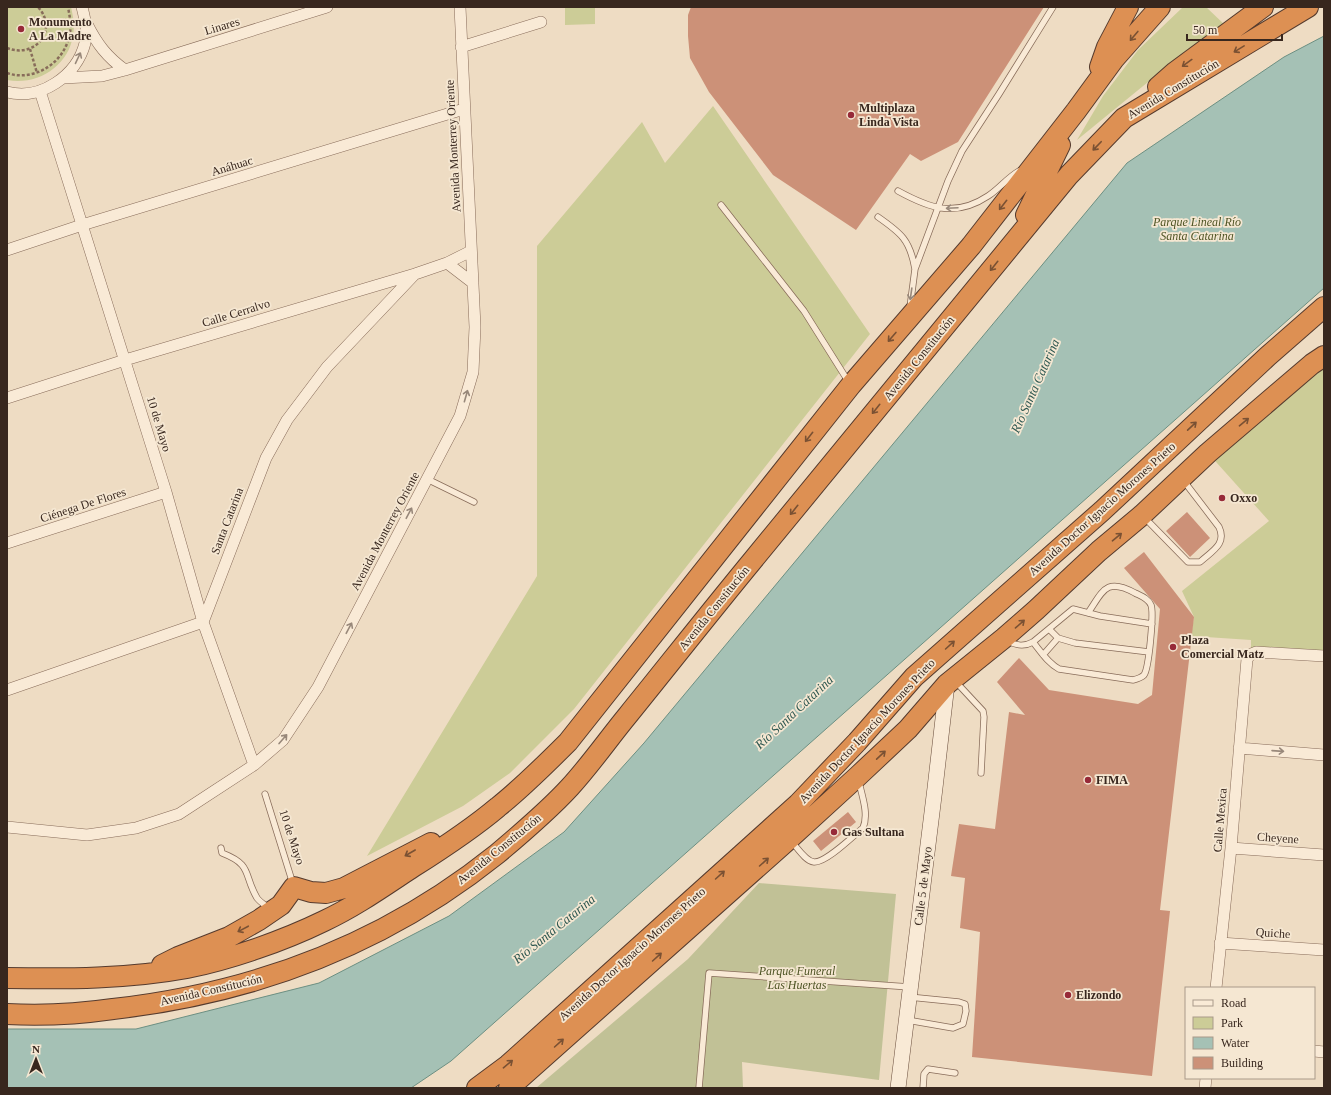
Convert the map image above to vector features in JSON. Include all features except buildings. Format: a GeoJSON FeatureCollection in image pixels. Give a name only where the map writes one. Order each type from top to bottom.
{"type":"FeatureCollection","features":[{"type":"Feature","properties":{"kind":"highway"},"geometry":{"type":"LineString","coordinates":[[1092,89],[1107,47],[1128,7]]}},
{"type":"Feature","properties":{"kind":"highway"},"geometry":{"type":"LineString","coordinates":[[7,978],[75,979],[145,974],[187,968],[222,959],[291,936],[355,905],[379,890],[444,848],[522,787],[568,742],[851,385],[971,246],[1076,111],[1114,59],[1160,7]]}},
{"type":"Feature","properties":{"kind":"highway"},"geometry":{"type":"LineString","coordinates":[[1124,118],[1175,72],[1264,7]]}},
{"type":"Feature","properties":{"kind":"highway","name":"Avenida Constitución"},"geometry":{"type":"LineString","coordinates":[[7,1014],[72,1014],[146,1006],[190,998],[256,981],[326,955],[393,923],[457,884],[487,862],[516,838],[570,787],[749,564],[1069,175],[1124,118],[1308,7]]}},
{"type":"Feature","properties":{"kind":"highway"},"geometry":{"type":"LineString","coordinates":[[1012,244],[1076,111]]}},
{"type":"Feature","properties":{"kind":"highway","name":"Avenida Doctor Ignacio Morones Prieto"},"geometry":{"type":"LineString","coordinates":[[477,1088],[508,1065],[798,804],[858,742],[914,677],[1102,510],[1268,356],[1324,307]]}},
{"type":"Feature","properties":{"kind":"highway","name":"Avenida Doctor Ignacio Morones Prieto"},"geometry":{"type":"LineString","coordinates":[[509,1088],[858,776],[908,729],[950,681],[1004,638],[1099,551],[1142,515],[1208,453],[1320,361]]}},
{"type":"Feature","properties":{"kind":"highway"},"geometry":{"type":"LineString","coordinates":[[145,974],[178,957],[229,937],[259,920],[281,905],[294,887],[311,892],[326,893],[344,888],[378,871],[418,848],[472,827]]}},
{"type":"Feature","properties":{"kind":"street"},"geometry":{"type":"LineString","coordinates":[[82,7],[86,22],[96,42],[107,55],[125,70]]}},
{"type":"Feature","properties":{"kind":"street","name":"Linares"},"geometry":{"type":"LineString","coordinates":[[63,78],[94,77],[125,70],[327,7]]}},
{"type":"Feature","properties":{"kind":"street","name":"Avenida Monterrey Oriente"},"geometry":{"type":"LineString","coordinates":[[7,827],[87,835],[136,828],[179,814],[254,765],[283,740],[318,687],[460,416],[473,372],[475,327],[460,7]]}},
{"type":"Feature","properties":{"kind":"street"},"geometry":{"type":"LineString","coordinates":[[8,93],[40,91],[52,86],[63,78],[77,63],[85,43],[86,22]]}},
{"type":"Feature","properties":{"kind":"street"},"geometry":{"type":"LineString","coordinates":[[461,47],[541,22]]}},
{"type":"Feature","properties":{"kind":"street","name":"10 de Mayo"},"geometry":{"type":"LineString","coordinates":[[40,91],[166,492],[203,622],[254,765]]}},
{"type":"Feature","properties":{"kind":"street","name":"Anáhuac"},"geometry":{"type":"LineString","coordinates":[[7,250],[82,225],[464,109]]}},
{"type":"Feature","properties":{"kind":"street","name":"Calle Cerralvo"},"geometry":{"type":"LineString","coordinates":[[7,398],[125,360],[415,274],[447,263],[471,251]]}},
{"type":"Feature","properties":{"kind":"street"},"geometry":{"type":"LineString","coordinates":[[447,263],[473,283]]}},
{"type":"Feature","properties":{"kind":"street","name":"Santa Catarina"},"geometry":{"type":"LineString","coordinates":[[203,622],[266,458],[287,420],[327,367],[415,274]]}},
{"type":"Feature","properties":{"kind":"street","name":"Ciénega De Flores"},"geometry":{"type":"LineString","coordinates":[[7,544],[166,492]]}},
{"type":"Feature","properties":{"kind":"street"},"geometry":{"type":"LineString","coordinates":[[7,690],[203,622]]}},
{"type":"Feature","properties":{"kind":"street","name":"Calle Mexica"},"geometry":{"type":"LineString","coordinates":[[1216,987],[1231,848],[1247,659],[1251,654],[1256,652],[1324,656]]}},
{"type":"Feature","properties":{"kind":"street","name":"Calle 5 de Mayo"},"geometry":{"type":"LineString","coordinates":[[898,1088],[935,788],[950,681]]}},
{"type":"Feature","properties":{"kind":"street"},"geometry":{"type":"LineString","coordinates":[[1239,748],[1324,754]]}},
{"type":"Feature","properties":{"kind":"street","name":"Cheyene"},"geometry":{"type":"LineString","coordinates":[[1231,848],[1324,855]]}},
{"type":"Feature","properties":{"kind":"street","name":"Quiche"},"geometry":{"type":"LineString","coordinates":[[1220,943],[1324,950]]}},
{"type":"Feature","properties":{"kind":"lane"},"geometry":{"type":"LineString","coordinates":[[908,319],[915,270],[948,181],[962,151],[1053,7]]}},
{"type":"Feature","properties":{"kind":"lane"},"geometry":{"type":"LineString","coordinates":[[898,191],[916,201],[938,208],[956,209],[973,204],[988,196],[1017,172],[1034,165]]}},
{"type":"Feature","properties":{"kind":"lane"},"geometry":{"type":"LineString","coordinates":[[721,205],[804,311],[851,385]]}},
{"type":"Feature","properties":{"kind":"lane"},"geometry":{"type":"LineString","coordinates":[[878,217],[897,230],[908,243],[913,257],[915,270]]}},
{"type":"Feature","properties":{"kind":"lane"},"geometry":{"type":"LineString","coordinates":[[1142,515],[1188,562],[1200,562],[1220,543],[1222,534],[1219,527],[1181,478]]}},
{"type":"Feature","properties":{"kind":"lane"},"geometry":{"type":"LineString","coordinates":[[427,479],[474,502]]}},
{"type":"Feature","properties":{"kind":"lane"},"geometry":{"type":"LineString","coordinates":[[1034,642],[1043,655],[1059,669],[1133,680],[1139,679],[1144,675],[1149,652],[1152,624],[1152,611],[1147,600],[1122,586],[1108,587],[1103,591],[1088,613]]}},
{"type":"Feature","properties":{"kind":"lane"},"geometry":{"type":"LineString","coordinates":[[1004,638],[1013,644],[1022,646],[1028,645],[1034,642],[1073,608],[1100,616],[1152,624]]}},
{"type":"Feature","properties":{"kind":"lane"},"geometry":{"type":"LineString","coordinates":[[1048,629],[1058,638],[1075,643],[1149,652]]}},
{"type":"Feature","properties":{"kind":"lane"},"geometry":{"type":"LineString","coordinates":[[1043,655],[1058,638]]}},
{"type":"Feature","properties":{"kind":"lane"},"geometry":{"type":"LineString","coordinates":[[950,681],[980,706],[982,711],[984,717],[981,773]]}},
{"type":"Feature","properties":{"kind":"lane"},"geometry":{"type":"LineString","coordinates":[[789,839],[806,858],[813,862],[826,858],[863,828],[866,822],[858,776]]}},
{"type":"Feature","properties":{"kind":"lane","name":"10 de Mayo"},"geometry":{"type":"LineString","coordinates":[[265,794],[294,887]]}},
{"type":"Feature","properties":{"kind":"lane"},"geometry":{"type":"LineString","coordinates":[[221,848],[222,853],[235,858],[242,863],[258,899],[272,911]]}},
{"type":"Feature","properties":{"kind":"lane"},"geometry":{"type":"LineString","coordinates":[[698,1088],[709,973],[910,992],[965,1004],[966,1010],[963,1024],[959,1027],[953,1028],[906,1020]]}},
{"type":"Feature","properties":{"kind":"lane"},"geometry":{"type":"LineString","coordinates":[[923,1088],[924,1074],[928,1070],[955,1074]]}},
{"type":"Feature","properties":{"kind":"path"},"geometry":{"type":"LineString","coordinates":[[7,48],[14,51],[22,51],[30,49],[40,41],[46,29],[42,11],[38,7]]}},
{"type":"Feature","properties":{"kind":"path"},"geometry":{"type":"LineString","coordinates":[[7,73],[15,76],[37,73],[51,65],[62,53],[69,39],[71,23],[68,7]]}},
{"type":"Feature","properties":{"kind":"path"},"geometry":{"type":"LineString","coordinates":[[30,49],[37,73]]}},
{"type":"Feature","properties":{"kind":"green space"},"geometry":{"type":"Polygon","coordinates":[[[7,7],[71,7],[74,28],[70,46],[65,56],[58,64],[40,77],[18,81],[7,80],[7,7]]]}},
{"type":"Feature","properties":{"kind":"green space"},"geometry":{"type":"Polygon","coordinates":[[[565,7],[595,7],[595,24],[565,25],[565,7]]]}},
{"type":"Feature","properties":{"kind":"green space"},"geometry":{"type":"Polygon","coordinates":[[[1183,7],[1206,7],[1226,26],[1148,82],[1077,140],[1103,96],[1138,50],[1183,7]]]}},
{"type":"Feature","properties":{"kind":"green space"},"geometry":{"type":"Polygon","coordinates":[[[713,106],[870,334],[574,709],[510,773],[463,806],[367,856],[537,576],[537,246],[642,122],[665,163],[713,106]]]}},
{"type":"Feature","properties":{"kind":"green space"},"geometry":{"type":"Polygon","coordinates":[[[1324,356],[1324,656],[1251,654],[1251,640],[1191,636],[1194,617],[1182,591],[1269,521],[1208,453],[1324,356]]]}},
{"type":"Feature","properties":{"kind":"green space","name":"Parque Funeral Las Huertas"},"geometry":{"type":"Polygon","coordinates":[[[759,883],[896,894],[879,1080],[742,1062],[743,1088],[536,1088],[688,959],[759,883]]]}},
{"type":"Feature","properties":{"kind":"water","name":"Río Santa Catarina"},"geometry":{"type":"Polygon","coordinates":[[[1324,36],[1324,288],[451,1061],[411,1088],[7,1088],[7,1029],[136,1029],[319,983],[449,916],[564,832],[644,743],[1127,163],[1284,57],[1324,36]]]}},
{"type":"Feature","properties":{"kind":"place","name":"Monumento A La Madre"},"geometry":{"type":"Point","coordinates":[21,29]}},
{"type":"Feature","properties":{"kind":"place","name":"Multiplaza Linda Vista"},"geometry":{"type":"Point","coordinates":[851,115]}},
{"type":"Feature","properties":{"kind":"place","name":"Oxxo"},"geometry":{"type":"Point","coordinates":[1222,498]}},
{"type":"Feature","properties":{"kind":"place","name":"Plaza Comercial Matz"},"geometry":{"type":"Point","coordinates":[1173,647]}},
{"type":"Feature","properties":{"kind":"place","name":"FIMA"},"geometry":{"type":"Point","coordinates":[1088,780]}},
{"type":"Feature","properties":{"kind":"place","name":"Gas Sultana"},"geometry":{"type":"Point","coordinates":[834,832]}},
{"type":"Feature","properties":{"kind":"place","name":"Elizondo"},"geometry":{"type":"Point","coordinates":[1068,995]}},
{"type":"Feature","properties":{"kind":"park label","name":"Parque Lineal Río Santa Catarina"},"geometry":{"type":"Point","coordinates":[1197,229]}}]}
